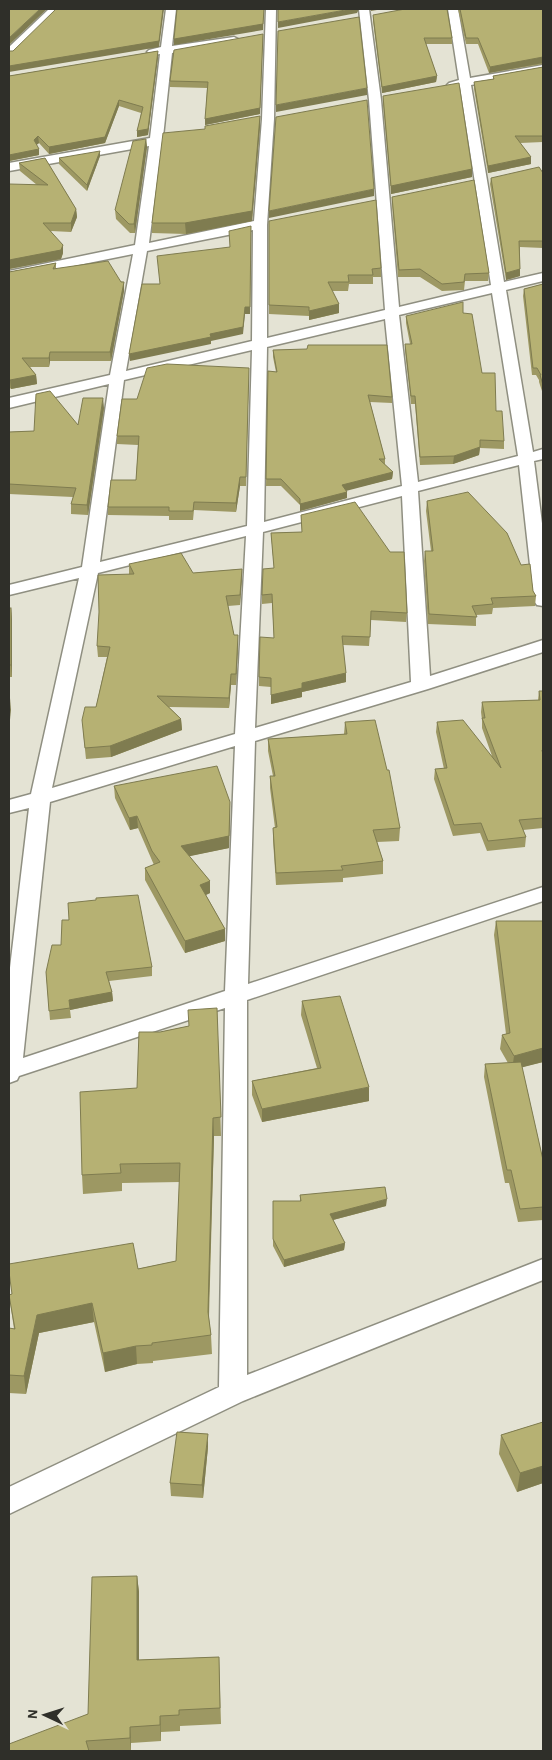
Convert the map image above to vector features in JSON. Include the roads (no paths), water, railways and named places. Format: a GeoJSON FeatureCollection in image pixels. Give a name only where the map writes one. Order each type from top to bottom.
{"type":"FeatureCollection","features":[{"type":"Feature","properties":{"kind":"street"},"geometry":{"type":"LineString","coordinates":[[9,53],[55,9]]}},
{"type":"Feature","properties":{"kind":"street"},"geometry":{"type":"LineString","coordinates":[[171,9],[141,249],[117,379],[90,570],[40,797],[9,1072],[543,894]]}},
{"type":"Feature","properties":{"kind":"street"},"geometry":{"type":"LineString","coordinates":[[233,1393],[236,997],[245,738],[255,529],[259,345],[262,250],[265,224],[271,9]]}},
{"type":"Feature","properties":{"kind":"street"},"geometry":{"type":"LineString","coordinates":[[453,9],[526,458],[543,601]]}},
{"type":"Feature","properties":{"kind":"street"},"geometry":{"type":"LineString","coordinates":[[365,15],[375,100],[392,314],[410,488],[421,685]]}},
{"type":"Feature","properties":{"kind":"street"},"geometry":{"type":"LineString","coordinates":[[137,55],[242,39]]}},
{"type":"Feature","properties":{"kind":"street"},"geometry":{"type":"LineString","coordinates":[[438,88],[543,68]]}},
{"type":"Feature","properties":{"kind":"street"},"geometry":{"type":"LineString","coordinates":[[9,168],[175,138]]}},
{"type":"Feature","properties":{"kind":"street"},"geometry":{"type":"LineString","coordinates":[[9,275],[265,224]]}},
{"type":"Feature","properties":{"kind":"street"},"geometry":{"type":"LineString","coordinates":[[9,403],[543,277]]}},
{"type":"Feature","properties":{"kind":"street"},"geometry":{"type":"LineString","coordinates":[[9,590],[255,529],[543,454]]}},
{"type":"Feature","properties":{"kind":"street"},"geometry":{"type":"LineString","coordinates":[[9,806],[245,738],[543,646]]}},
{"type":"Feature","properties":{"kind":"street"},"geometry":{"type":"LineString","coordinates":[[9,1501],[233,1393],[543,1269]]}}]}
